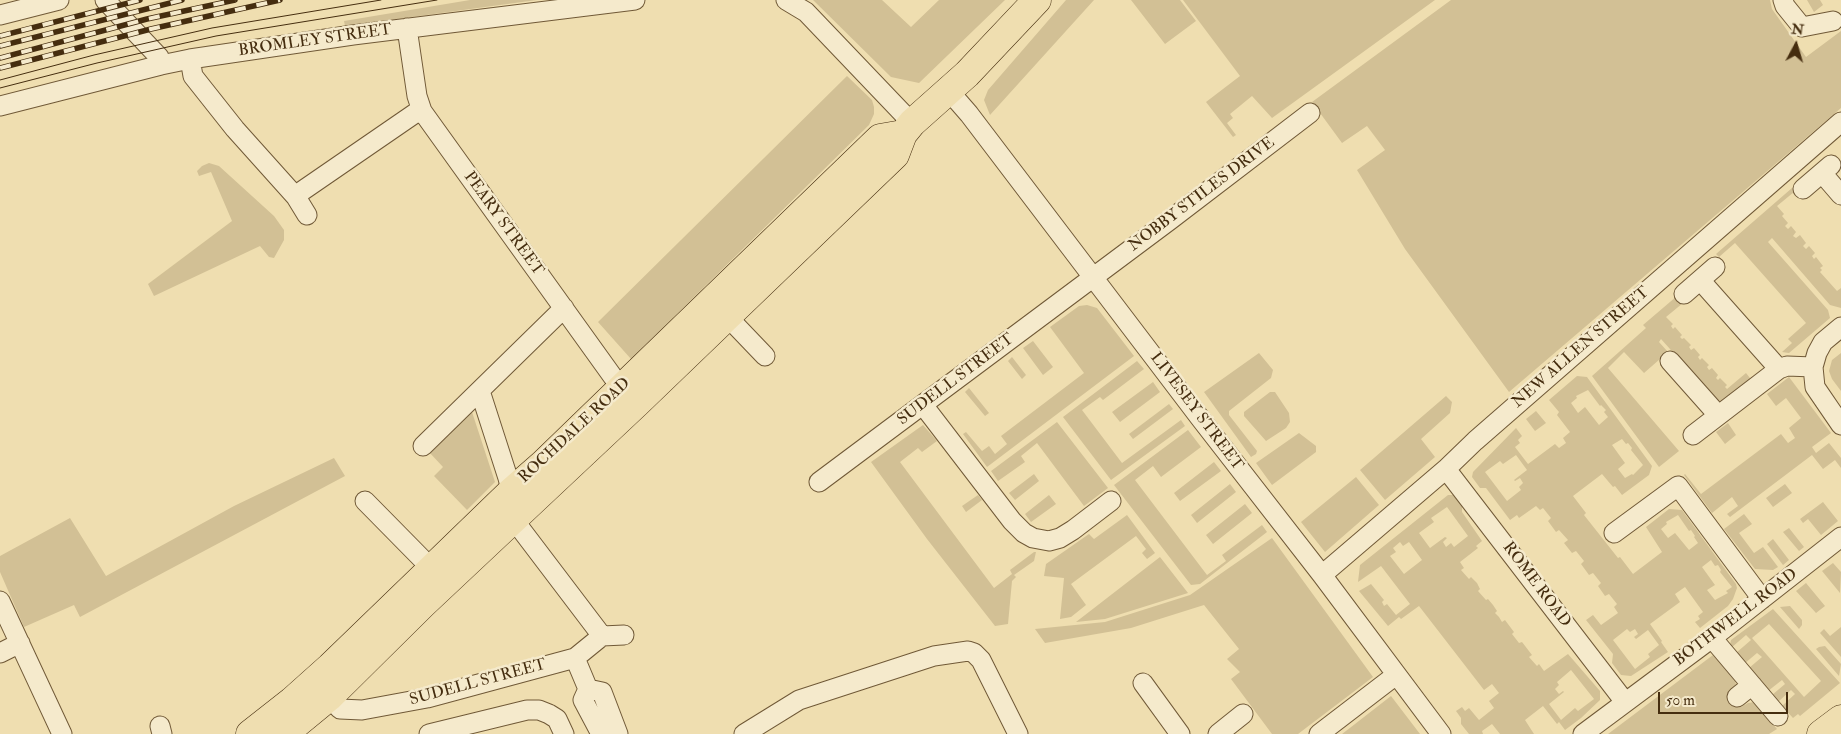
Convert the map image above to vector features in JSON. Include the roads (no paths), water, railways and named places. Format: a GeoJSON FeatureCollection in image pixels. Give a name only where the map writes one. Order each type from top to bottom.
{"type":"FeatureCollection","features":[{"type":"Feature","properties":{"kind":"highway","name":"ROCHDALE ROAD"},"geometry":{"type":"LineString","coordinates":[[284,734],[432,569],[513,503],[630,395],[719,309],[896,155],[907,128],[949,91],[1037,0]]}},
{"type":"Feature","properties":{"kind":"highway","name":"ROCHDALE ROAD"},"geometry":{"type":"LineString","coordinates":[[250,734],[322,690],[423,604],[513,503]]}},
{"type":"Feature","properties":{"kind":"highway"},"geometry":{"type":"LineString","coordinates":[[1821,734],[1841,719]]}},
{"type":"Feature","properties":{"kind":"street"},"geometry":{"type":"LineString","coordinates":[[0,14],[59,0]]}},
{"type":"Feature","properties":{"kind":"street"},"geometry":{"type":"LineString","coordinates":[[105,0],[159,57],[161,65]]}},
{"type":"Feature","properties":{"kind":"street","name":"BROMLEY STREET"},"geometry":{"type":"LineString","coordinates":[[0,106],[161,65],[190,60],[309,41],[635,0]]}},
{"type":"Feature","properties":{"kind":"street"},"geometry":{"type":"LineString","coordinates":[[786,0],[806,12],[907,128]]}},
{"type":"Feature","properties":{"kind":"street"},"geometry":{"type":"LineString","coordinates":[[1783,0],[1785,6],[1802,27],[1833,21]]}},
{"type":"Feature","properties":{"kind":"street","name":"PEARY STREET"},"geometry":{"type":"LineString","coordinates":[[407,28],[417,96],[422,111],[613,377],[630,395]]}},
{"type":"Feature","properties":{"kind":"street"},"geometry":{"type":"LineString","coordinates":[[190,60],[193,76],[235,129],[296,197],[307,215]]}},
{"type":"Feature","properties":{"kind":"street","name":"LIVESEY STREET"},"geometry":{"type":"LineString","coordinates":[[949,91],[969,114],[1322,575],[1441,734]]}},
{"type":"Feature","properties":{"kind":"street"},"geometry":{"type":"LineString","coordinates":[[296,197],[414,114],[422,111]]}},
{"type":"Feature","properties":{"kind":"street","name":"NOBBY STILES DRIVE"},"geometry":{"type":"LineString","coordinates":[[1093,277],[1310,112]]}},
{"type":"Feature","properties":{"kind":"street","name":"NEW ALLEN STREET"},"geometry":{"type":"LineString","coordinates":[[1322,575],[1446,469],[1475,441],[1841,122]]}},
{"type":"Feature","properties":{"kind":"street"},"geometry":{"type":"LineString","coordinates":[[1803,189],[1827,169],[1841,195]]}},
{"type":"Feature","properties":{"kind":"street"},"geometry":{"type":"LineString","coordinates":[[1684,294],[1715,266]]}},
{"type":"Feature","properties":{"kind":"street","name":"SUDELL STREET"},"geometry":{"type":"LineString","coordinates":[[819,482],[1093,277]]}},
{"type":"Feature","properties":{"kind":"street"},"geometry":{"type":"LineString","coordinates":[[1700,280],[1779,369]]}},
{"type":"Feature","properties":{"kind":"street"},"geometry":{"type":"LineString","coordinates":[[423,446],[564,308]]}},
{"type":"Feature","properties":{"kind":"street"},"geometry":{"type":"LineString","coordinates":[[719,309],[765,356]]}},
{"type":"Feature","properties":{"kind":"street"},"geometry":{"type":"LineString","coordinates":[[1841,327],[1824,342],[1817,353],[1813,367],[1815,387],[1841,425]]}},
{"type":"Feature","properties":{"kind":"street"},"geometry":{"type":"LineString","coordinates":[[1670,361],[1718,415]]}},
{"type":"Feature","properties":{"kind":"street"},"geometry":{"type":"LineString","coordinates":[[1693,435],[1779,369],[1787,366],[1813,367]]}},
{"type":"Feature","properties":{"kind":"street"},"geometry":{"type":"LineString","coordinates":[[480,391],[508,478],[520,528],[602,636],[624,635]]}},
{"type":"Feature","properties":{"kind":"street"},"geometry":{"type":"LineString","coordinates":[[923,404],[1012,521],[1024,533],[1033,538],[1049,540],[1060,538],[1111,501]]}},
{"type":"Feature","properties":{"kind":"street","name":"ROME ROAD"},"geometry":{"type":"LineString","coordinates":[[1446,469],[1625,702]]}},
{"type":"Feature","properties":{"kind":"street"},"geometry":{"type":"LineString","coordinates":[[1614,533],[1678,486],[1762,599]]}},
{"type":"Feature","properties":{"kind":"street"},"geometry":{"type":"LineString","coordinates":[[365,501],[432,569]]}},
{"type":"Feature","properties":{"kind":"street","name":"BOTHWELL ROAD"},"geometry":{"type":"LineString","coordinates":[[1583,734],[1712,638],[1841,537]]}},
{"type":"Feature","properties":{"kind":"street"},"geometry":{"type":"LineString","coordinates":[[0,601],[62,734]]}},
{"type":"Feature","properties":{"kind":"street","name":"SUDELL STREET"},"geometry":{"type":"LineString","coordinates":[[322,690],[340,709],[362,710],[427,698],[575,658],[602,636]]}},
{"type":"Feature","properties":{"kind":"street"},"geometry":{"type":"LineString","coordinates":[[1712,638],[1778,716]]}},
{"type":"Feature","properties":{"kind":"street"},"geometry":{"type":"LineString","coordinates":[[0,653],[20,643]]}},
{"type":"Feature","properties":{"kind":"street"},"geometry":{"type":"LineString","coordinates":[[744,734],[798,700],[934,656],[968,651],[974,652],[981,660],[1018,734]]}},
{"type":"Feature","properties":{"kind":"street"},"geometry":{"type":"LineString","coordinates":[[575,658],[588,689],[583,700],[601,734]]}},
{"type":"Feature","properties":{"kind":"street"},"geometry":{"type":"LineString","coordinates":[[1319,734],[1396,675]]}},
{"type":"Feature","properties":{"kind":"street"},"geometry":{"type":"LineString","coordinates":[[1143,683],[1180,734]]}},
{"type":"Feature","properties":{"kind":"street"},"geometry":{"type":"LineString","coordinates":[[1738,697],[1752,685]]}},
{"type":"Feature","properties":{"kind":"street"},"geometry":{"type":"LineString","coordinates":[[588,689],[602,692],[618,734]]}},
{"type":"Feature","properties":{"kind":"street"},"geometry":{"type":"LineString","coordinates":[[429,734],[527,710],[539,710],[557,719],[564,734]]}},
{"type":"Feature","properties":{"kind":"street"},"geometry":{"type":"LineString","coordinates":[[1218,734],[1243,714]]}},
{"type":"Feature","properties":{"kind":"tram line"},"geometry":{"type":"LineString","coordinates":[[0,80],[94,55],[212,28],[381,0]]}},
{"type":"Feature","properties":{"kind":"tram line"},"geometry":{"type":"LineString","coordinates":[[0,88],[97,63],[216,36],[437,0]]}},
{"type":"Feature","properties":{"kind":"railway"},"geometry":{"type":"LineString","coordinates":[[0,36],[140,0]]}},
{"type":"Feature","properties":{"kind":"railway"},"geometry":{"type":"LineString","coordinates":[[0,46],[182,0]]}},
{"type":"Feature","properties":{"kind":"railway"},"geometry":{"type":"LineString","coordinates":[[0,58],[147,19],[235,0]]}},
{"type":"Feature","properties":{"kind":"railway"},"geometry":{"type":"LineString","coordinates":[[0,68],[151,29],[280,0]]}}]}
